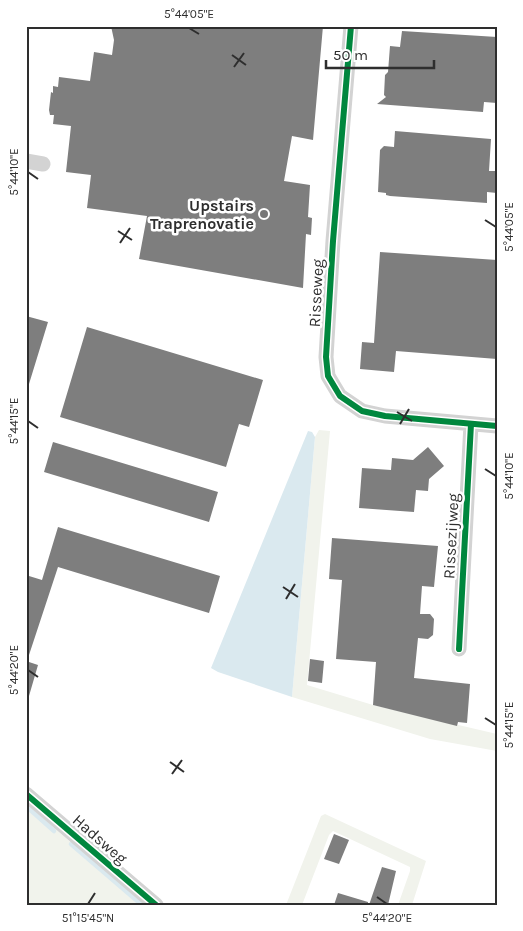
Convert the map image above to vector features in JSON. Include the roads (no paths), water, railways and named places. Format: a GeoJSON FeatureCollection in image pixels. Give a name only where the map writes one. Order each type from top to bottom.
{"type":"FeatureCollection","features":[{"type":"Feature","properties":{"kind":"street","name":"Risseweg"},"geometry":{"type":"LineString","coordinates":[[351,26],[333,241],[326,357],[328,376],[340,396],[362,411],[385,416],[497,426]]}},
{"type":"Feature","properties":{"kind":"street"},"geometry":{"type":"LineString","coordinates":[[26,161],[43,164]]}},
{"type":"Feature","properties":{"kind":"street","name":"Rissezijweg"},"geometry":{"type":"LineString","coordinates":[[459,649],[471,424]]}},
{"type":"Feature","properties":{"kind":"street","name":"Hadsweg"},"geometry":{"type":"LineString","coordinates":[[26,794],[156,905]]}},
{"type":"Feature","properties":{"kind":"waterway"},"geometry":{"type":"LineString","coordinates":[[26,806],[54,831]]}},
{"type":"Feature","properties":{"kind":"waterway"},"geometry":{"type":"LineString","coordinates":[[71,844],[142,905]]}},
{"type":"Feature","properties":{"kind":"place","name":"Upstairs Traprenovatie"},"geometry":{"type":"Point","coordinates":[264,214]}}]}
